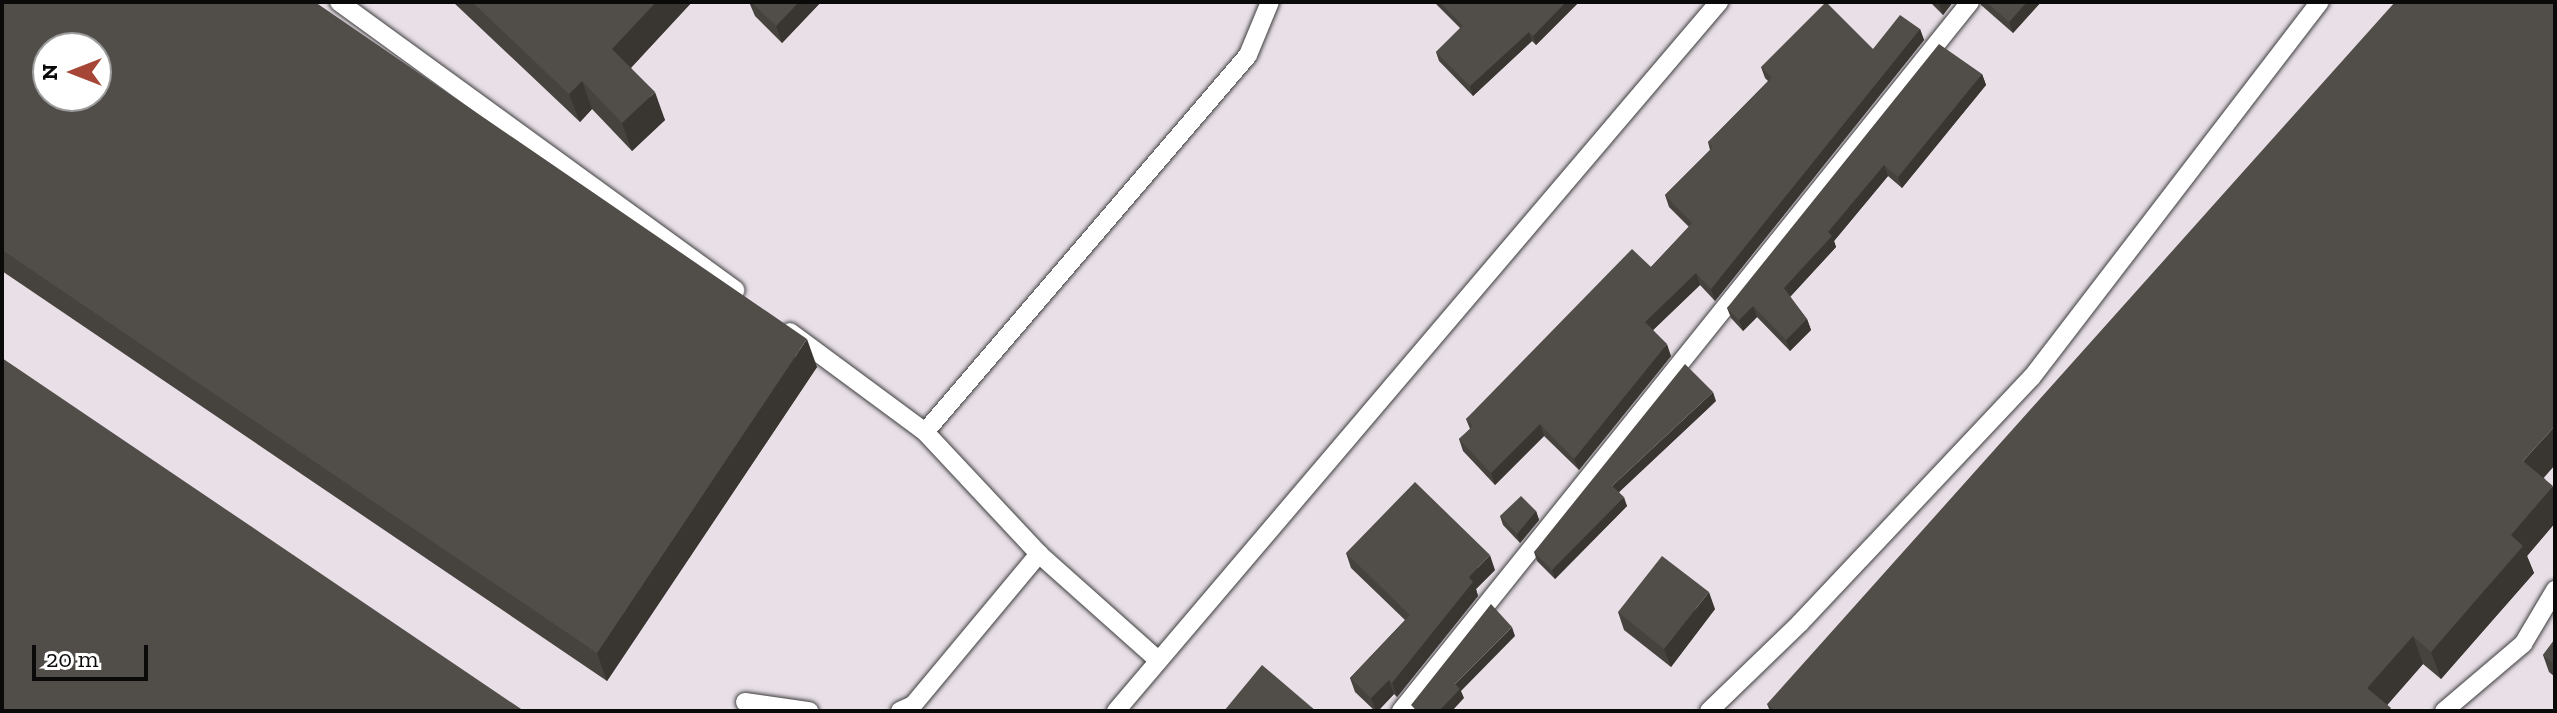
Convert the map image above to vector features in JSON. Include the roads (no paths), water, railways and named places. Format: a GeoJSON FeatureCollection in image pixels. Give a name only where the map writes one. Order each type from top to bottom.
{"type":"FeatureCollection","features":[{"type":"Feature","properties":{"kind":"lane"},"geometry":{"type":"LineString","coordinates":[[339,2],[748,300]]}},
{"type":"Feature","properties":{"kind":"lane"},"geometry":{"type":"LineString","coordinates":[[925,432],[1248,55],[1270,2]]}},
{"type":"Feature","properties":{"kind":"lane"},"geometry":{"type":"LineString","coordinates":[[1116,711],[1719,2]]}},
{"type":"Feature","properties":{"kind":"lane"},"geometry":{"type":"LineString","coordinates":[[1401,711],[1970,2]]}},
{"type":"Feature","properties":{"kind":"lane"},"geometry":{"type":"LineString","coordinates":[[1709,711],[1800,623],[2032,377],[2320,2]]}},
{"type":"Feature","properties":{"kind":"lane"},"geometry":{"type":"LineString","coordinates":[[773,319],[925,432],[1039,554],[1158,660]]}},
{"type":"Feature","properties":{"kind":"lane"},"geometry":{"type":"LineString","coordinates":[[900,711],[913,705],[1039,554]]}},
{"type":"Feature","properties":{"kind":"lane"},"geometry":{"type":"LineString","coordinates":[[2444,711],[2523,644],[2555,590]]}},
{"type":"Feature","properties":{"kind":"lane"},"geometry":{"type":"LineString","coordinates":[[745,702],[809,711]]}}]}
